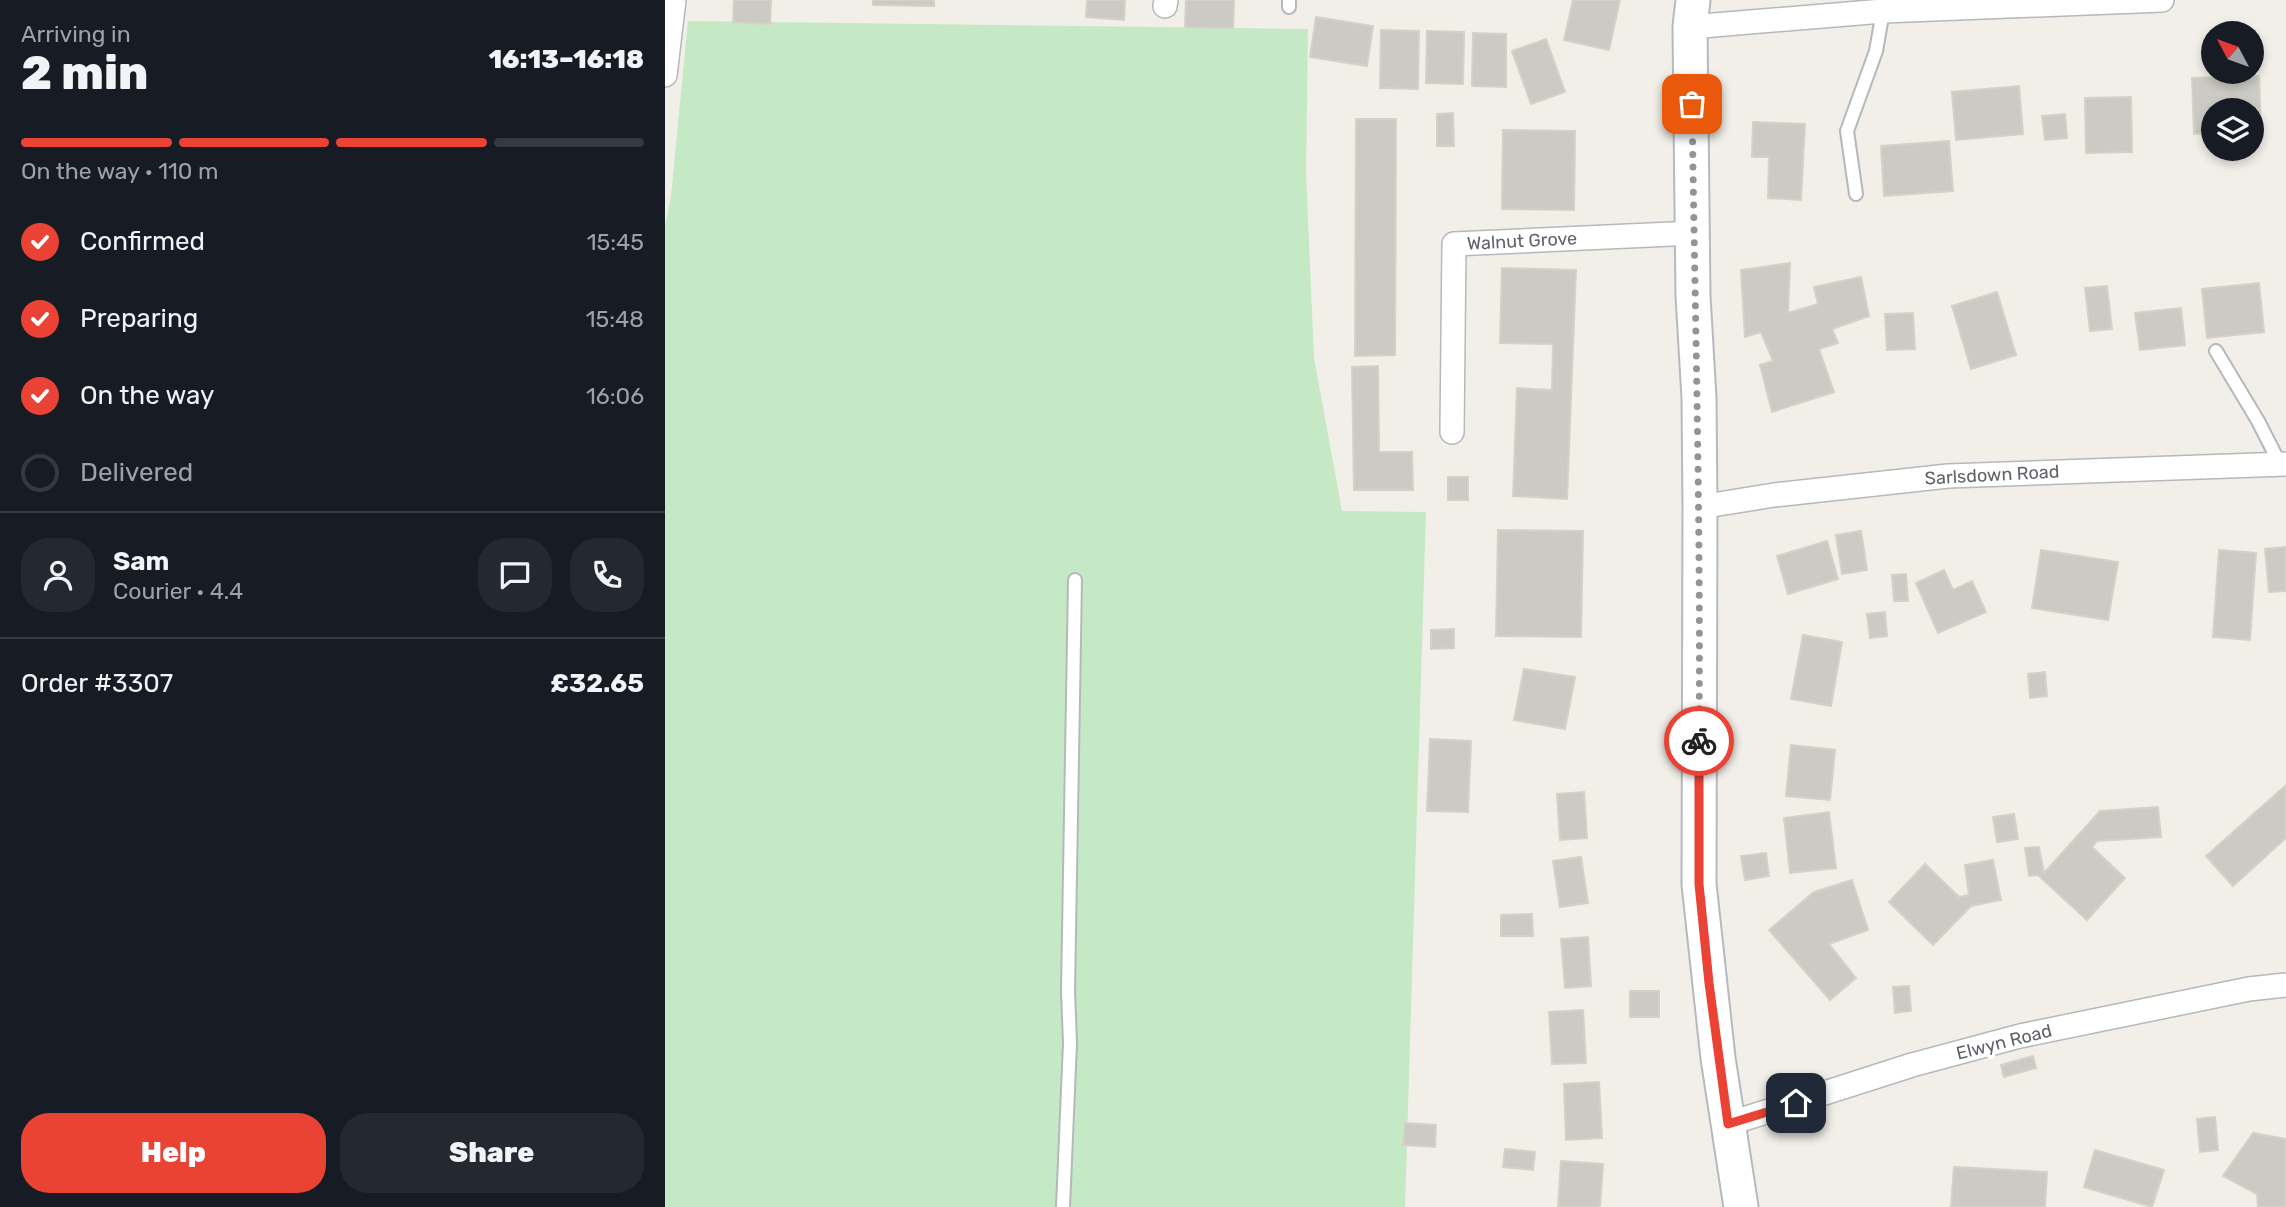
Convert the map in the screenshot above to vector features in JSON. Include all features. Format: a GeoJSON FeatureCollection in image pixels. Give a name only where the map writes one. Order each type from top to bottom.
{"type":"FeatureCollection","features":[{"type":"Feature","properties":{"kind":"main road"},"geometry":{"type":"LineString","coordinates":[[1692,14],[1693,296],[1699,398],[1700,507],[1699,884],[1709,983],[1741,1207]]}},
{"type":"Feature","properties":{"kind":"street"},"geometry":{"type":"LineString","coordinates":[[665,75],[674,0]]}},
{"type":"Feature","properties":{"kind":"street"},"geometry":{"type":"LineString","coordinates":[[1692,14],[2162,0]]}},
{"type":"Feature","properties":{"kind":"street","name":"Walnut Grove"},"geometry":{"type":"LineString","coordinates":[[1452,432],[1454,244],[1694,233]]}},
{"type":"Feature","properties":{"kind":"street","name":"Sarlsdown Road"},"geometry":{"type":"LineString","coordinates":[[1700,507],[1775,495],[1948,476],[2283,464]]}},
{"type":"Feature","properties":{"kind":"street","name":"Elwyn Road"},"geometry":{"type":"LineString","coordinates":[[1728,1124],[1912,1065],[2020,1036],[2249,989],[2286,985]]}},
{"type":"Feature","properties":{"kind":"lane"},"geometry":{"type":"LineString","coordinates":[[1856,194],[1847,131],[1876,51],[1868,8]]}},
{"type":"Feature","properties":{"kind":"lane"},"geometry":{"type":"LineString","coordinates":[[2216,351],[2283,464]]}},
{"type":"Feature","properties":{"kind":"lane"},"geometry":{"type":"LineString","coordinates":[[1063,1207],[1070,1043],[1068,991],[1075,580]]}},
{"type":"Feature","properties":{"kind":"green space"},"geometry":{"type":"Polygon","coordinates":[[[688,21],[1308,29],[1306,173],[1314,358],[1342,511],[1426,512],[1405,1207],[665,1207],[665,226],[671,196],[688,21]]]}},
{"type":"Feature","properties":{"kind":"building"},"geometry":{"type":"Polygon","coordinates":[[[734,0],[771,0],[770,24],[733,22],[734,0]]]}},
{"type":"Feature","properties":{"kind":"building"},"geometry":{"type":"Polygon","coordinates":[[[873,0],[934,0],[934,6],[873,5],[873,0]]]}},
{"type":"Feature","properties":{"kind":"building"},"geometry":{"type":"Polygon","coordinates":[[[1087,0],[1125,0],[1124,20],[1086,17],[1087,0]]]}},
{"type":"Feature","properties":{"kind":"building"},"geometry":{"type":"Polygon","coordinates":[[[1186,0],[1234,0],[1233,28],[1185,27],[1186,0]]]}},
{"type":"Feature","properties":{"kind":"building"},"geometry":{"type":"Polygon","coordinates":[[[1573,0],[1620,0],[1609,50],[1564,40],[1573,0]]]}},
{"type":"Feature","properties":{"kind":"building"},"geometry":{"type":"Polygon","coordinates":[[[1316,17],[1373,26],[1367,66],[1310,57],[1316,17]]]}},
{"type":"Feature","properties":{"kind":"building"},"geometry":{"type":"Polygon","coordinates":[[[1381,30],[1419,31],[1418,89],[1380,88],[1381,30]]]}},
{"type":"Feature","properties":{"kind":"building"},"geometry":{"type":"Polygon","coordinates":[[[1427,31],[1464,32],[1463,84],[1426,83],[1427,31]]]}},
{"type":"Feature","properties":{"kind":"building"},"geometry":{"type":"Polygon","coordinates":[[[1473,33],[1506,34],[1506,87],[1472,86],[1473,33]]]}},
{"type":"Feature","properties":{"kind":"building"},"geometry":{"type":"Polygon","coordinates":[[[1546,39],[1565,92],[1531,104],[1512,51],[1546,39]]]}},
{"type":"Feature","properties":{"kind":"building"},"geometry":{"type":"Polygon","coordinates":[[[2192,78],[2201,78],[2201,84],[2259,84],[2260,98],[2201,98],[2201,134],[2194,134],[2192,78]]]}},
{"type":"Feature","properties":{"kind":"building"},"geometry":{"type":"Polygon","coordinates":[[[2019,86],[2023,134],[1956,140],[1952,92],[2019,86]]]}},
{"type":"Feature","properties":{"kind":"building"},"geometry":{"type":"Polygon","coordinates":[[[2131,97],[2132,152],[2086,153],[2085,98],[2131,97]]]}},
{"type":"Feature","properties":{"kind":"building"},"geometry":{"type":"Polygon","coordinates":[[[1453,113],[1454,146],[1437,146],[1437,114],[1453,113]]]}},
{"type":"Feature","properties":{"kind":"building"},"geometry":{"type":"Polygon","coordinates":[[[2065,114],[2067,138],[2045,140],[2042,116],[2065,114]]]}},
{"type":"Feature","properties":{"kind":"building"},"geometry":{"type":"Polygon","coordinates":[[[1356,119],[1396,119],[1395,355],[1355,356],[1356,119]]]}},
{"type":"Feature","properties":{"kind":"building"},"geometry":{"type":"Polygon","coordinates":[[[1753,122],[1805,124],[1801,200],[1768,198],[1769,157],[1752,157],[1753,122]]]}},
{"type":"Feature","properties":{"kind":"building"},"geometry":{"type":"Polygon","coordinates":[[[1503,130],[1575,131],[1574,210],[1502,209],[1503,130]]]}},
{"type":"Feature","properties":{"kind":"building"},"geometry":{"type":"Polygon","coordinates":[[[1949,141],[1953,191],[1884,196],[1881,146],[1949,141]]]}},
{"type":"Feature","properties":{"kind":"building"},"geometry":{"type":"Polygon","coordinates":[[[1790,263],[1788,313],[1818,304],[1814,287],[1861,277],[1869,316],[1832,329],[1838,343],[1819,349],[1834,392],[1772,412],[1760,365],[1773,361],[1761,332],[1745,337],[1741,270],[1790,263]]]}},
{"type":"Feature","properties":{"kind":"building"},"geometry":{"type":"Polygon","coordinates":[[[1502,268],[1576,270],[1567,499],[1513,496],[1517,388],[1552,390],[1553,344],[1500,343],[1502,268]]]}},
{"type":"Feature","properties":{"kind":"building"},"geometry":{"type":"Polygon","coordinates":[[[2259,283],[2264,332],[2207,338],[2202,289],[2259,283]]]}},
{"type":"Feature","properties":{"kind":"building"},"geometry":{"type":"Polygon","coordinates":[[[2107,286],[2112,329],[2090,331],[2085,288],[2107,286]]]}},
{"type":"Feature","properties":{"kind":"building"},"geometry":{"type":"Polygon","coordinates":[[[1997,292],[2016,355],[1971,369],[1952,306],[1997,292]]]}},
{"type":"Feature","properties":{"kind":"building"},"geometry":{"type":"Polygon","coordinates":[[[2181,308],[2185,345],[2140,350],[2135,313],[2181,308]]]}},
{"type":"Feature","properties":{"kind":"building"},"geometry":{"type":"Polygon","coordinates":[[[1913,313],[1915,349],[1887,350],[1885,314],[1913,313]]]}},
{"type":"Feature","properties":{"kind":"building"},"geometry":{"type":"Polygon","coordinates":[[[1378,366],[1379,452],[1412,452],[1413,490],[1354,490],[1352,367],[1378,366]]]}},
{"type":"Feature","properties":{"kind":"building"},"geometry":{"type":"Polygon","coordinates":[[[1448,477],[1468,477],[1468,500],[1448,500],[1448,477]]]}},
{"type":"Feature","properties":{"kind":"building"},"geometry":{"type":"Polygon","coordinates":[[[1498,530],[1583,531],[1581,637],[1496,636],[1498,530]]]}},
{"type":"Feature","properties":{"kind":"building"},"geometry":{"type":"Polygon","coordinates":[[[1861,531],[1867,570],[1842,574],[1836,535],[1861,531]]]}},
{"type":"Feature","properties":{"kind":"building"},"geometry":{"type":"Polygon","coordinates":[[[1827,541],[1838,579],[1788,594],[1777,556],[1827,541]]]}},
{"type":"Feature","properties":{"kind":"building"},"geometry":{"type":"Polygon","coordinates":[[[2286,547],[2286,591],[2269,592],[2265,549],[2286,547]]]}},
{"type":"Feature","properties":{"kind":"building"},"geometry":{"type":"Polygon","coordinates":[[[2041,550],[2118,562],[2108,620],[2032,608],[2041,550]]]}},
{"type":"Feature","properties":{"kind":"building"},"geometry":{"type":"Polygon","coordinates":[[[2219,550],[2256,553],[2250,640],[2213,637],[2219,550]]]}},
{"type":"Feature","properties":{"kind":"building"},"geometry":{"type":"Polygon","coordinates":[[[1944,570],[1953,590],[1972,581],[1986,612],[1938,633],[1916,583],[1944,570]]]}},
{"type":"Feature","properties":{"kind":"building"},"geometry":{"type":"Polygon","coordinates":[[[1906,574],[1908,601],[1894,601],[1892,575],[1906,574]]]}},
{"type":"Feature","properties":{"kind":"building"},"geometry":{"type":"Polygon","coordinates":[[[1885,612],[1887,636],[1870,638],[1867,614],[1885,612]]]}},
{"type":"Feature","properties":{"kind":"building"},"geometry":{"type":"Polygon","coordinates":[[[1454,629],[1454,648],[1431,649],[1431,630],[1454,629]]]}},
{"type":"Feature","properties":{"kind":"building"},"geometry":{"type":"Polygon","coordinates":[[[1803,635],[1842,642],[1831,706],[1791,699],[1803,635]]]}},
{"type":"Feature","properties":{"kind":"building"},"geometry":{"type":"Polygon","coordinates":[[[1524,669],[1575,677],[1565,729],[1514,720],[1524,669]]]}},
{"type":"Feature","properties":{"kind":"building"},"geometry":{"type":"Polygon","coordinates":[[[2045,672],[2047,696],[2030,698],[2028,674],[2045,672]]]}},
{"type":"Feature","properties":{"kind":"building"},"geometry":{"type":"Polygon","coordinates":[[[1430,739],[1471,741],[1468,812],[1427,811],[1430,739]]]}},
{"type":"Feature","properties":{"kind":"building"},"geometry":{"type":"Polygon","coordinates":[[[1791,745],[1835,750],[1830,800],[1786,796],[1791,745]]]}},
{"type":"Feature","properties":{"kind":"building"},"geometry":{"type":"Polygon","coordinates":[[[2286,785],[2286,838],[2233,886],[2206,856],[2286,785]]]}},
{"type":"Feature","properties":{"kind":"building"},"geometry":{"type":"Polygon","coordinates":[[[1584,792],[1587,838],[1560,840],[1557,794],[1584,792]]]}},
{"type":"Feature","properties":{"kind":"building"},"geometry":{"type":"Polygon","coordinates":[[[2158,807],[2161,837],[2097,841],[2092,847],[2125,878],[2087,920],[2038,875],[2029,876],[2025,848],[2039,847],[2044,873],[2100,811],[2158,807]]]}},
{"type":"Feature","properties":{"kind":"building"},"geometry":{"type":"Polygon","coordinates":[[[1829,812],[1836,868],[1790,873],[1784,818],[1829,812]]]}},
{"type":"Feature","properties":{"kind":"building"},"geometry":{"type":"Polygon","coordinates":[[[2014,814],[2018,839],[1997,842],[1993,817],[2014,814]]]}},
{"type":"Feature","properties":{"kind":"building"},"geometry":{"type":"Polygon","coordinates":[[[1766,853],[1769,876],[1745,880],[1741,856],[1766,853]]]}},
{"type":"Feature","properties":{"kind":"building"},"geometry":{"type":"Polygon","coordinates":[[[1581,857],[1588,903],[1560,907],[1553,861],[1581,857]]]}},
{"type":"Feature","properties":{"kind":"building"},"geometry":{"type":"Polygon","coordinates":[[[1993,860],[2001,900],[1971,906],[1933,945],[1889,902],[1925,864],[1959,897],[1969,895],[1965,865],[1993,860]]]}},
{"type":"Feature","properties":{"kind":"building"},"geometry":{"type":"Polygon","coordinates":[[[1852,880],[1868,930],[1829,944],[1856,978],[1830,1000],[1769,930],[1814,892],[1852,880]]]}},
{"type":"Feature","properties":{"kind":"building"},"geometry":{"type":"Polygon","coordinates":[[[1532,914],[1533,936],[1501,936],[1501,915],[1532,914]]]}},
{"type":"Feature","properties":{"kind":"building"},"geometry":{"type":"Polygon","coordinates":[[[1588,937],[1591,986],[1565,988],[1561,939],[1588,937]]]}},
{"type":"Feature","properties":{"kind":"building"},"geometry":{"type":"Polygon","coordinates":[[[1909,986],[1911,1011],[1895,1013],[1893,987],[1909,986]]]}},
{"type":"Feature","properties":{"kind":"building"},"geometry":{"type":"Polygon","coordinates":[[[1630,991],[1659,991],[1659,1017],[1630,1017],[1630,991]]]}},
{"type":"Feature","properties":{"kind":"building"},"geometry":{"type":"Polygon","coordinates":[[[1583,1010],[1586,1063],[1552,1064],[1549,1012],[1583,1010]]]}},
{"type":"Feature","properties":{"kind":"building"},"geometry":{"type":"Polygon","coordinates":[[[2033,1056],[2036,1068],[2004,1077],[2001,1065],[2033,1056]]]}},
{"type":"Feature","properties":{"kind":"building"},"geometry":{"type":"Polygon","coordinates":[[[1599,1082],[1602,1138],[1566,1140],[1564,1084],[1599,1082]]]}},
{"type":"Feature","properties":{"kind":"building"},"geometry":{"type":"Polygon","coordinates":[[[2215,1117],[2218,1150],[2200,1152],[2197,1119],[2215,1117]]]}},
{"type":"Feature","properties":{"kind":"building"},"geometry":{"type":"Polygon","coordinates":[[[1405,1123],[1436,1125],[1435,1147],[1403,1145],[1405,1123]]]}},
{"type":"Feature","properties":{"kind":"building"},"geometry":{"type":"Polygon","coordinates":[[[2253,1133],[2286,1139],[2286,1207],[2258,1207],[2257,1194],[2223,1176],[2253,1133]]]}},
{"type":"Feature","properties":{"kind":"building"},"geometry":{"type":"Polygon","coordinates":[[[1505,1149],[1535,1152],[1533,1170],[1503,1167],[1505,1149]]]}},
{"type":"Feature","properties":{"kind":"building"},"geometry":{"type":"Polygon","coordinates":[[[2095,1150],[2164,1170],[2152,1207],[2084,1187],[2095,1150]]]}},
{"type":"Feature","properties":{"kind":"building"},"geometry":{"type":"Polygon","coordinates":[[[1561,1161],[1603,1164],[1600,1207],[1558,1207],[1561,1161]]]}},
{"type":"Feature","properties":{"kind":"building"},"geometry":{"type":"Polygon","coordinates":[[[1954,1167],[2047,1172],[2045,1207],[1951,1207],[1954,1167]]]}},
{"type":"Feature","properties":{"kind":"way so far"},"geometry":{"type":"LineString","coordinates":[[1692,104],[1693,296],[1699,398],[1699,741]]}},
{"type":"Feature","properties":{"kind":"route"},"geometry":{"type":"LineString","coordinates":[[1699,741],[1699,884],[1728,1124],[1796,1103]]}}]}
